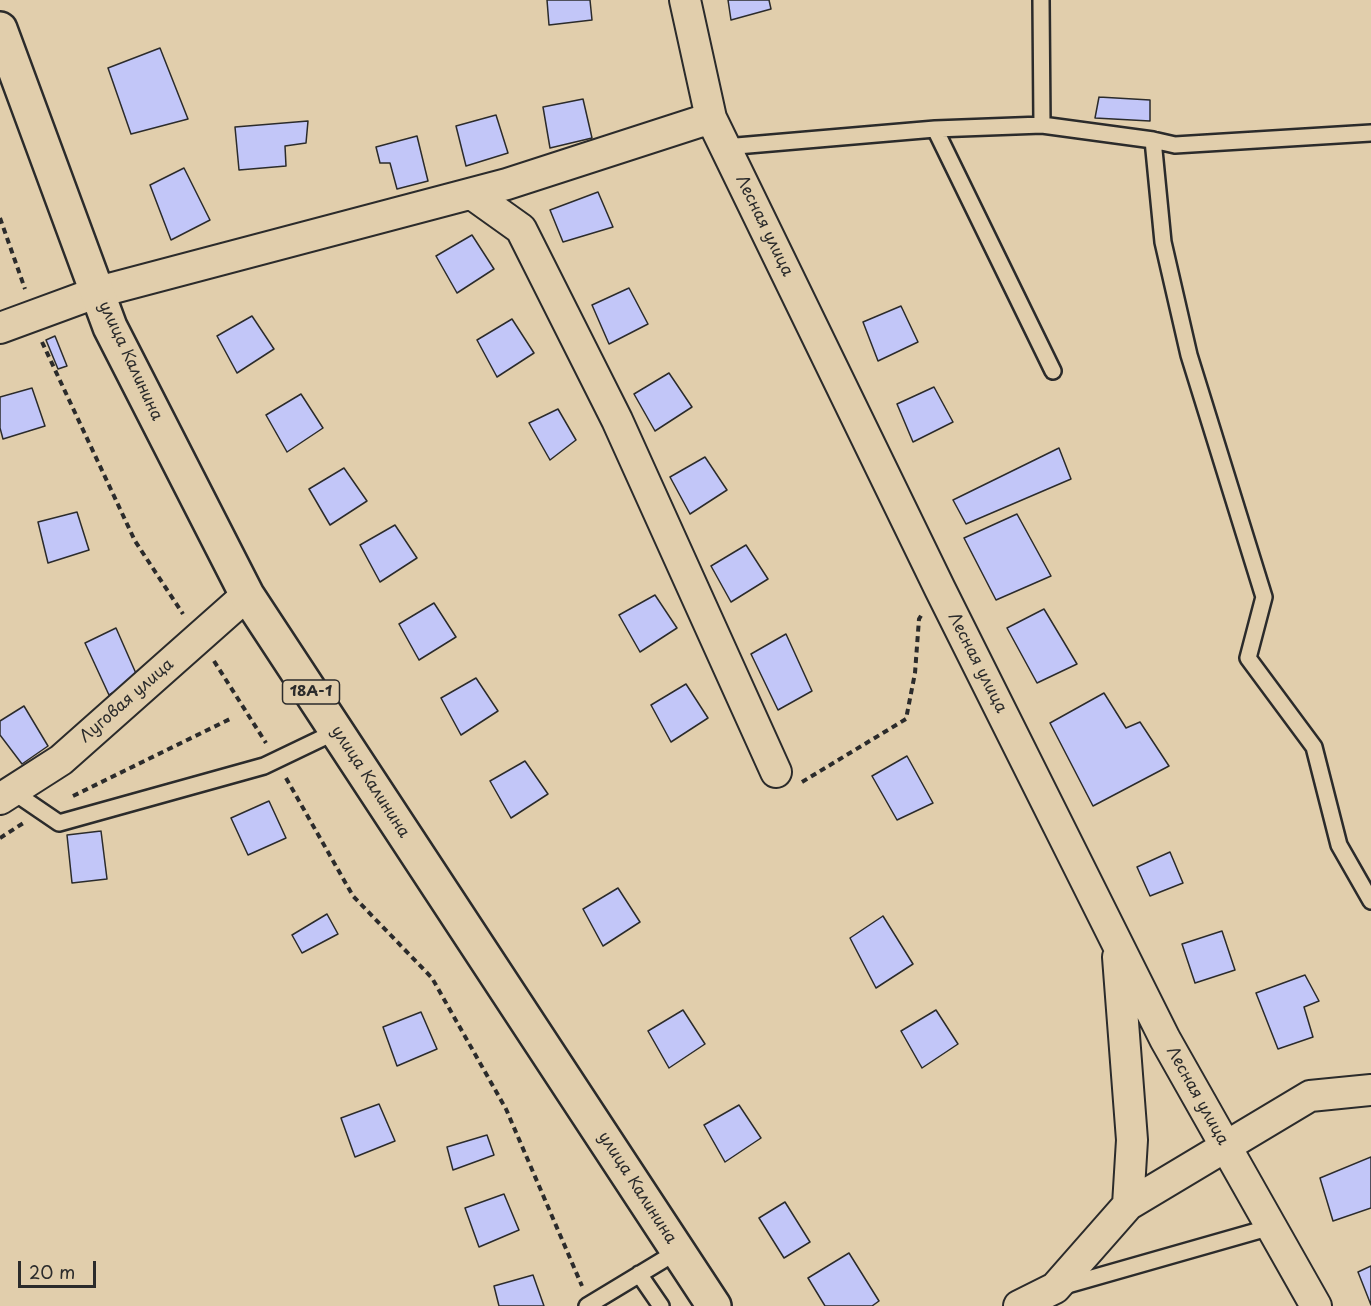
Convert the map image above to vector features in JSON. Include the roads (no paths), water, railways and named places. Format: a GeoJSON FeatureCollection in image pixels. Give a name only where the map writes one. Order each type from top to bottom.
{"type":"FeatureCollection","features":[{"type":"Feature","properties":{"kind":"main road","name":"улица Калинина"},"geometry":{"type":"LineString","coordinates":[[0,29],[111,327],[247,595],[714,1306]]}},
{"type":"Feature","properties":{"kind":"street","name":"Лесная улица"},"geometry":{"type":"LineString","coordinates":[[685,0],[711,118],[725,147],[940,589],[1165,1039],[1316,1306]]}},
{"type":"Feature","properties":{"kind":"street"},"geometry":{"type":"LineString","coordinates":[[0,328],[98,292],[472,194],[711,118]]}},
{"type":"Feature","properties":{"kind":"street"},"geometry":{"type":"LineString","coordinates":[[472,194],[521,229],[617,420],[776,772]]}},
{"type":"Feature","properties":{"kind":"street","name":"Луговая улица"},"geometry":{"type":"LineString","coordinates":[[6,795],[61,760],[247,595]]}},
{"type":"Feature","properties":{"kind":"street"},"geometry":{"type":"LineString","coordinates":[[1117,941],[1132,1140],[1128,1205]]}},
{"type":"Feature","properties":{"kind":"street"},"geometry":{"type":"LineString","coordinates":[[1019,1306],[1055,1288],[1128,1205],[1310,1096],[1371,1090]]}},
{"type":"Feature","properties":{"kind":"lane"},"geometry":{"type":"LineString","coordinates":[[1041,0],[1042,125]]}},
{"type":"Feature","properties":{"kind":"lane"},"geometry":{"type":"LineString","coordinates":[[725,147],[936,129],[1042,125],[1174,145],[1371,133]]}},
{"type":"Feature","properties":{"kind":"lane"},"geometry":{"type":"LineString","coordinates":[[936,129],[1053,371]]}},
{"type":"Feature","properties":{"kind":"lane"},"geometry":{"type":"LineString","coordinates":[[1153,140],[1163,242],[1189,355],[1264,597],[1248,658],[1314,747],[1339,845],[1371,901]]}},
{"type":"Feature","properties":{"kind":"lane"},"geometry":{"type":"LineString","coordinates":[[6,795],[42,811],[59,823],[264,766],[337,731]]}},
{"type":"Feature","properties":{"kind":"lane"},"geometry":{"type":"LineString","coordinates":[[1055,1288],[1271,1227]]}},
{"type":"Feature","properties":{"kind":"lane"},"geometry":{"type":"LineString","coordinates":[[587,1306],[678,1251]]}},
{"type":"Feature","properties":{"kind":"lane"},"geometry":{"type":"LineString","coordinates":[[639,1274],[661,1306]]}}]}
